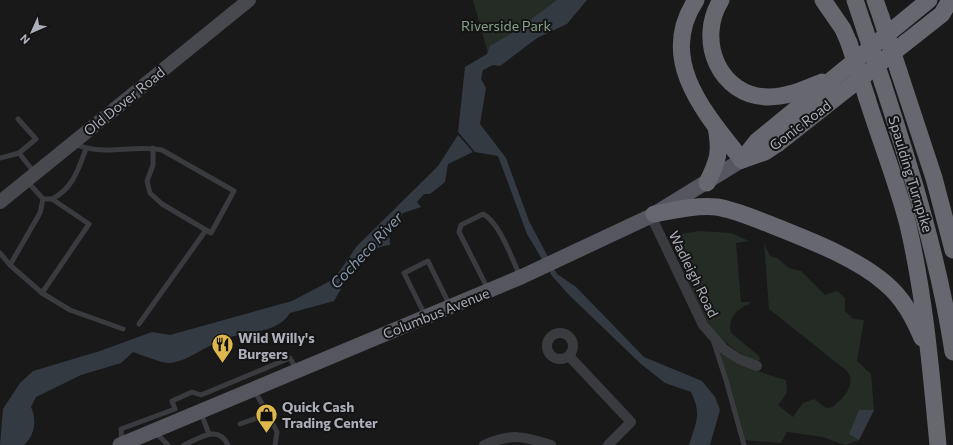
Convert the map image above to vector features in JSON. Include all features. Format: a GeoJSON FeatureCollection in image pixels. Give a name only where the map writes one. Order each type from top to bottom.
{"type":"FeatureCollection","features":[{"type":"Feature","properties":{"kind":"highway"},"geometry":{"type":"LineString","coordinates":[[696,0],[685,24],[682,39],[683,62],[689,84],[716,125],[742,160]]}},
{"type":"Feature","properties":{"kind":"highway"},"geometry":{"type":"LineString","coordinates":[[721,0],[711,19],[711,51],[722,72],[731,82],[744,91],[756,95],[783,95],[835,77]]}},
{"type":"Feature","properties":{"kind":"highway"},"geometry":{"type":"LineString","coordinates":[[823,0],[836,18],[849,43],[907,224],[921,288],[930,356],[938,445]]}},
{"type":"Feature","properties":{"kind":"highway","name":"Spaulding Turnpike"},"geometry":{"type":"LineString","coordinates":[[855,0],[920,200],[933,246],[943,290],[953,352]]}},
{"type":"Feature","properties":{"kind":"highway","name":"Spaulding Turnpike"},"geometry":{"type":"LineString","coordinates":[[875,0],[934,178],[953,250]]}},
{"type":"Feature","properties":{"kind":"highway","name":"Gonic Road"},"geometry":{"type":"LineString","coordinates":[[742,160],[756,141],[928,0]]}},
{"type":"Feature","properties":{"kind":"highway","name":"Gonic Road"},"geometry":{"type":"LineString","coordinates":[[742,160],[765,152],[777,144],[942,14],[950,0]]}},
{"type":"Feature","properties":{"kind":"highway"},"geometry":{"type":"LineString","coordinates":[[707,183],[719,156],[716,125]]}},
{"type":"Feature","properties":{"kind":"highway"},"geometry":{"type":"LineString","coordinates":[[652,215],[697,207],[725,209],[798,236],[840,256],[885,283],[898,295],[912,315],[930,356]]}},
{"type":"Feature","properties":{"kind":"main road","name":"Columbus Avenue"},"geometry":{"type":"LineString","coordinates":[[121,445],[297,370],[489,291],[547,265],[652,215],[707,183],[742,160]]}},
{"type":"Feature","properties":{"kind":"street","name":"Old Dover Road"},"geometry":{"type":"LineString","coordinates":[[0,202],[248,0]]}},
{"type":"Feature","properties":{"kind":"street","name":"Wadleigh Road"},"geometry":{"type":"LineString","coordinates":[[652,215],[696,311],[711,335],[724,349],[739,359],[757,366]]}},
{"type":"Feature","properties":{"kind":"street"},"geometry":{"type":"LineString","coordinates":[[568,356],[631,422],[608,445]]}},
{"type":"Feature","properties":{"kind":"street"},"geometry":{"type":"LineString","coordinates":[[484,445],[497,440],[516,436],[527,437],[551,445]]}},
{"type":"Feature","properties":{"kind":"lane"},"geometry":{"type":"LineString","coordinates":[[0,158],[19,153],[36,139],[18,119]]}},
{"type":"Feature","properties":{"kind":"lane"},"geometry":{"type":"LineString","coordinates":[[72,143],[86,149],[116,151],[153,148],[171,154],[234,191],[211,233],[162,204],[150,193],[147,181],[153,165],[153,148]]}},
{"type":"Feature","properties":{"kind":"lane"},"geometry":{"type":"LineString","coordinates":[[43,199],[52,199],[61,195],[72,183],[86,149]]}},
{"type":"Feature","properties":{"kind":"lane"},"geometry":{"type":"LineString","coordinates":[[10,265],[40,214],[43,199],[30,177],[19,153]]}},
{"type":"Feature","properties":{"kind":"lane"},"geometry":{"type":"LineString","coordinates":[[42,293],[89,224],[52,199]]}},
{"type":"Feature","properties":{"kind":"lane"},"geometry":{"type":"LineString","coordinates":[[489,291],[458,232],[461,226],[483,214],[489,218],[503,240],[520,277]]}},
{"type":"Feature","properties":{"kind":"lane"},"geometry":{"type":"LineString","coordinates":[[139,324],[206,230]]}},
{"type":"Feature","properties":{"kind":"lane"},"geometry":{"type":"LineString","coordinates":[[0,253],[10,265],[42,293],[70,310],[123,329]]}},
{"type":"Feature","properties":{"kind":"lane"},"geometry":{"type":"LineString","coordinates":[[426,317],[404,272],[428,261],[450,307]]}},
{"type":"Feature","properties":{"kind":"lane"},"geometry":{"type":"LineString","coordinates":[[711,335],[726,380],[744,445]]}},
{"type":"Feature","properties":{"kind":"lane"},"geometry":{"type":"LineString","coordinates":[[121,445],[121,429],[175,409],[172,401],[192,392],[201,395],[290,358],[297,370]]}},
{"type":"Feature","properties":{"kind":"lane"},"geometry":{"type":"LineString","coordinates":[[254,388],[277,432],[275,445]]}},
{"type":"Feature","properties":{"kind":"lane"},"geometry":{"type":"LineString","coordinates":[[201,412],[209,434]]}},
{"type":"Feature","properties":{"kind":"lane"},"geometry":{"type":"LineString","coordinates":[[240,424],[268,414]]}},
{"type":"Feature","properties":{"kind":"lane"},"geometry":{"type":"LineString","coordinates":[[155,431],[161,440],[168,445]]}},
{"type":"Feature","properties":{"kind":"lane"},"geometry":{"type":"LineString","coordinates":[[184,445],[215,432],[221,435],[228,445]]}},
{"type":"Feature","properties":{"kind":"green space","name":"Riverside Park"},"geometry":{"type":"Polygon","coordinates":[[[473,0],[577,0],[491,64],[473,0]]]}},
{"type":"Feature","properties":{"kind":"green space"},"geometry":{"type":"Polygon","coordinates":[[[699,231],[731,233],[749,241],[736,243],[741,302],[751,302],[736,312],[732,318],[730,329],[731,333],[759,356],[760,360],[756,362],[724,341],[712,328],[701,312],[669,236],[699,231]]]}},
{"type":"Feature","properties":{"kind":"green space"},"geometry":{"type":"Polygon","coordinates":[[[764,243],[770,256],[777,258],[789,268],[801,271],[825,295],[837,291],[845,298],[845,311],[853,319],[864,320],[857,361],[871,374],[874,410],[859,440],[845,445],[823,437],[787,432],[781,443],[743,440],[719,355],[720,350],[752,368],[768,375],[786,380],[787,393],[778,405],[793,417],[803,403],[814,399],[826,408],[833,407],[841,400],[850,386],[850,376],[847,371],[769,309],[764,243]]]}},
{"type":"Feature","properties":{"kind":"water"},"geometry":{"type":"Polygon","coordinates":[[[557,0],[587,0],[567,24],[537,38],[500,66],[493,65],[483,70],[481,79],[486,88],[480,124],[506,158],[529,221],[557,274],[576,287],[644,357],[702,381],[715,397],[720,410],[710,445],[689,445],[697,418],[696,407],[691,392],[665,383],[641,364],[569,295],[552,276],[527,234],[498,156],[475,152],[458,132],[465,67],[487,54],[490,46],[514,32],[557,0]]]}},
{"type":"Feature","properties":{"kind":"water","name":"Cocheco River"},"geometry":{"type":"Polygon","coordinates":[[[458,135],[473,152],[448,164],[445,182],[430,194],[424,194],[417,202],[421,207],[403,213],[389,230],[390,245],[380,247],[363,258],[350,274],[334,301],[290,313],[284,320],[268,329],[229,337],[191,356],[171,363],[152,359],[133,352],[121,363],[81,375],[36,397],[31,407],[34,417],[34,427],[28,441],[24,445],[0,445],[3,409],[20,383],[33,371],[100,351],[152,332],[170,335],[292,301],[334,279],[357,246],[438,166],[458,135]]]}},
{"type":"Feature","properties":{"kind":"water"},"geometry":{"type":"Polygon","coordinates":[[[859,410],[874,410],[859,440],[849,434],[859,410]]]}},
{"type":"Feature","properties":{"kind":"place","name":"Wild Willy's Burgers"},"geometry":{"type":"Point","coordinates":[222,364]}},
{"type":"Feature","properties":{"kind":"place","name":"Quick Cash Trading Center"},"geometry":{"type":"Point","coordinates":[266,434]}}]}
